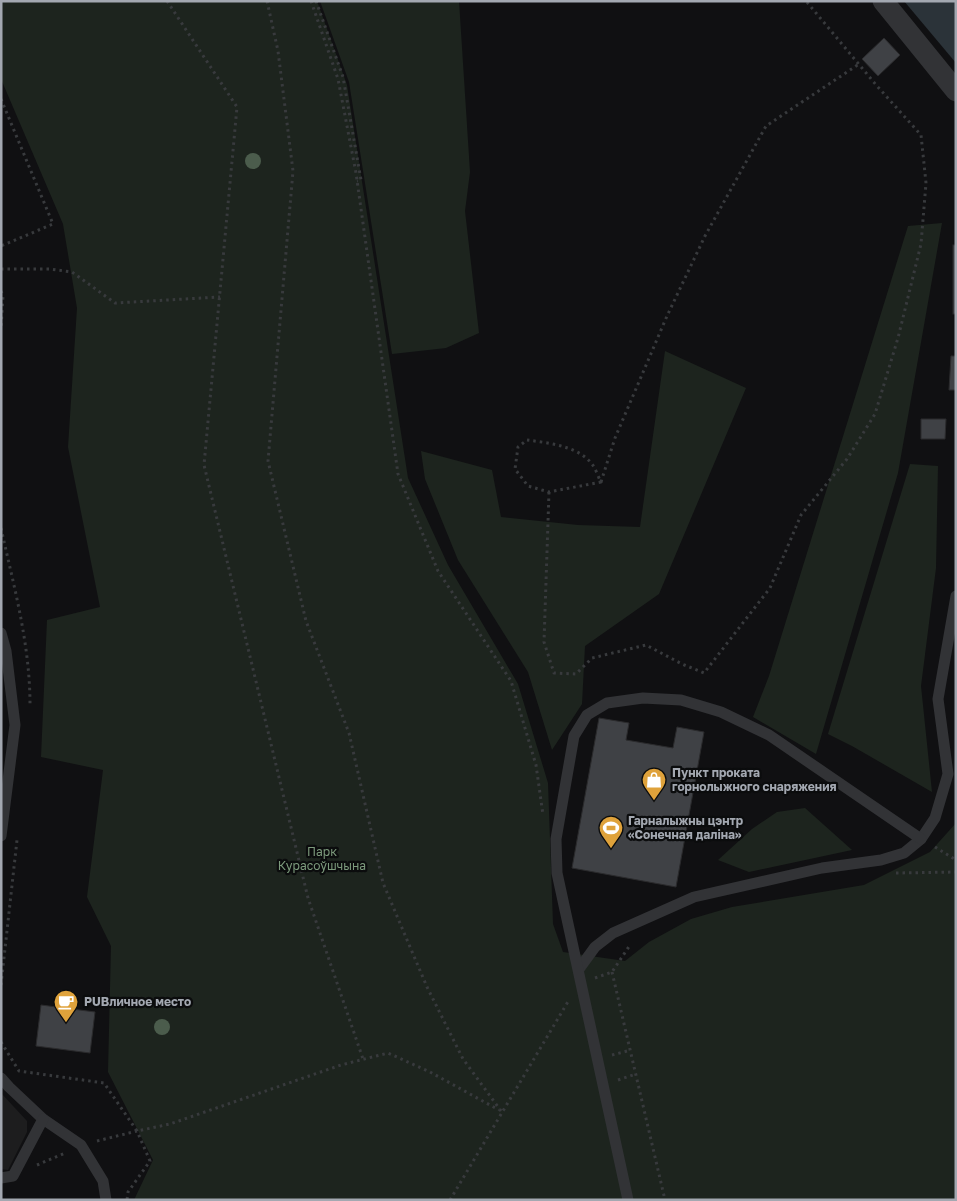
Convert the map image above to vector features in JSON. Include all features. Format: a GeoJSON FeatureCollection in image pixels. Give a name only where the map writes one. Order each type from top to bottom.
{"type":"FeatureCollection","features":[{"type":"Feature","properties":{"kind":"street"},"geometry":{"type":"LineString","coordinates":[[883,1],[956,91]]}},
{"type":"Feature","properties":{"kind":"lane"},"geometry":{"type":"LineString","coordinates":[[579,969],[596,948],[613,933],[694,898],[822,868],[881,860],[904,853],[921,839],[935,818],[948,774],[938,699],[956,596]]}},
{"type":"Feature","properties":{"kind":"lane"},"geometry":{"type":"LineString","coordinates":[[1,633],[6,651],[14,725],[1,836]]}},
{"type":"Feature","properties":{"kind":"lane"},"geometry":{"type":"LineString","coordinates":[[628,1200],[557,873],[556,839],[574,736],[586,715],[608,703],[643,698],[681,700],[721,712],[769,735],[921,839]]}},
{"type":"Feature","properties":{"kind":"lane"},"geometry":{"type":"LineString","coordinates":[[1,1078],[8,1087],[43,1119],[81,1145],[103,1181],[106,1200]]}},
{"type":"Feature","properties":{"kind":"lane"},"geometry":{"type":"LineString","coordinates":[[1,1178],[13,1176],[43,1119]]}},
{"type":"Feature","properties":{"kind":"path"},"geometry":{"type":"LineString","coordinates":[[167,1],[237,107],[204,465],[308,898],[363,1059]]}},
{"type":"Feature","properties":{"kind":"path"},"geometry":{"type":"LineString","coordinates":[[267,1],[278,51],[293,171],[268,461],[306,621],[349,733],[383,883],[427,987],[463,1059],[501,1111]]}},
{"type":"Feature","properties":{"kind":"path"},"geometry":{"type":"LineString","coordinates":[[310,1],[338,79],[357,180],[398,474],[438,571],[511,681],[536,765],[544,821]]}},
{"type":"Feature","properties":{"kind":"path"},"geometry":{"type":"LineString","coordinates":[[316,1],[343,77],[360,180],[357,180]]}},
{"type":"Feature","properties":{"kind":"path"},"geometry":{"type":"LineString","coordinates":[[549,492],[544,642],[554,672],[576,674],[592,658],[646,645],[704,673],[770,588],[801,515],[847,459],[875,414],[898,338],[921,244],[926,183],[921,135],[806,1]]}},
{"type":"Feature","properties":{"kind":"path"},"geometry":{"type":"LineString","coordinates":[[601,482],[615,438],[667,316],[705,236],[766,126],[859,64]]}},
{"type":"Feature","properties":{"kind":"path"},"geometry":{"type":"LineString","coordinates":[[1,99],[53,224],[1,246]]}},
{"type":"Feature","properties":{"kind":"path"},"geometry":{"type":"LineString","coordinates":[[1,269],[50,269],[72,272],[115,303],[220,297]]}},
{"type":"Feature","properties":{"kind":"path"},"geometry":{"type":"LineString","coordinates":[[1,291],[3,296],[1,329]]}},
{"type":"Feature","properties":{"kind":"path"},"geometry":{"type":"LineString","coordinates":[[527,440],[545,442],[575,450],[592,464],[601,482],[549,492],[528,486],[515,469],[518,447],[527,440]]}},
{"type":"Feature","properties":{"kind":"path"},"geometry":{"type":"LineString","coordinates":[[921,839],[956,860]]}},
{"type":"Feature","properties":{"kind":"path"},"geometry":{"type":"LineString","coordinates":[[895,873],[956,872]]}},
{"type":"Feature","properties":{"kind":"path"},"geometry":{"type":"LineString","coordinates":[[450,1200],[578,984],[612,972],[628,946],[635,941]]}},
{"type":"Feature","properties":{"kind":"path"},"geometry":{"type":"LineString","coordinates":[[612,972],[665,1200]]}},
{"type":"Feature","properties":{"kind":"path"},"geometry":{"type":"LineString","coordinates":[[1,1042],[19,1071],[104,1082],[137,1131],[150,1161],[128,1192],[126,1200]]}},
{"type":"Feature","properties":{"kind":"path"},"geometry":{"type":"LineString","coordinates":[[13,1176],[81,1145],[170,1124],[341,1065],[388,1053],[430,1072],[501,1111]]}},
{"type":"Feature","properties":{"kind":"shaded area"},"geometry":{"type":"Polygon","coordinates":[[[904,1],[956,1],[956,63],[904,1]]]}},
{"type":"Feature","properties":{"kind":"shaded area"},"geometry":{"type":"Polygon","coordinates":[[[1,1093],[27,1121],[27,1132],[8,1170],[1,1169],[1,1093]]]}},
{"type":"Feature","properties":{"kind":"green space","name":"Парк Курасоўшчына"},"geometry":{"type":"Polygon","coordinates":[[[1,1],[317,1],[347,85],[408,478],[448,565],[518,684],[548,783],[553,924],[563,952],[625,961],[649,942],[691,919],[732,907],[864,885],[930,852],[956,823],[956,1200],[134,1200],[153,1160],[108,1072],[111,946],[87,897],[103,770],[41,757],[47,620],[100,607],[68,447],[77,308],[63,224],[1,79],[1,1]]]}},
{"type":"Feature","properties":{"kind":"green space"},"geometry":{"type":"Polygon","coordinates":[[[320,1],[459,1],[470,172],[465,211],[479,333],[446,348],[392,354],[349,82],[320,1]]]}},
{"type":"Feature","properties":{"kind":"green space"},"geometry":{"type":"Polygon","coordinates":[[[942,223],[898,473],[816,754],[753,717],[769,676],[908,226],[942,223]]]}},
{"type":"Feature","properties":{"kind":"green space"},"geometry":{"type":"Polygon","coordinates":[[[665,351],[746,388],[659,594],[585,646],[582,704],[552,750],[528,672],[458,560],[425,479],[421,451],[492,470],[501,517],[578,525],[640,527],[665,351]]]}},
{"type":"Feature","properties":{"kind":"green space"},"geometry":{"type":"Polygon","coordinates":[[[910,464],[938,466],[936,568],[921,686],[932,792],[828,734],[910,464]]]}},
{"type":"Feature","properties":{"kind":"green space"},"geometry":{"type":"Polygon","coordinates":[[[805,808],[852,850],[749,872],[718,860],[752,829],[777,812],[805,808]]]}},
{"type":"Feature","properties":{"kind":"building"},"geometry":{"type":"Polygon","coordinates":[[[884,38],[900,55],[878,76],[862,59],[884,38]]]}},
{"type":"Feature","properties":{"kind":"building"},"geometry":{"type":"Polygon","coordinates":[[[953,245],[956,245],[956,314],[953,314],[953,245]]]}},
{"type":"Feature","properties":{"kind":"building"},"geometry":{"type":"Polygon","coordinates":[[[951,356],[956,356],[956,390],[949,390],[951,356]]]}},
{"type":"Feature","properties":{"kind":"building"},"geometry":{"type":"Polygon","coordinates":[[[921,419],[946,419],[945,439],[921,439],[921,419]]]}},
{"type":"Feature","properties":{"kind":"building"},"geometry":{"type":"Polygon","coordinates":[[[599,718],[629,723],[626,740],[673,748],[677,727],[704,732],[676,887],[572,868],[599,718]]]}},
{"type":"Feature","properties":{"kind":"building","name":"PUBличное место"},"geometry":{"type":"Polygon","coordinates":[[[41,1005],[95,1012],[90,1053],[36,1046],[41,1005]]]}},
{"type":"Feature","properties":{"kind":"place","name":"Пункт проката горнолыжного снаряжения"},"geometry":{"type":"Point","coordinates":[654,801]}},
{"type":"Feature","properties":{"kind":"place","name":"Гарналыжны цэнтр «Сонечная даліна»"},"geometry":{"type":"Point","coordinates":[611,849]}},
{"type":"Feature","properties":{"kind":"place","name":"PUBличное место"},"geometry":{"type":"Point","coordinates":[66,1023]}}]}
